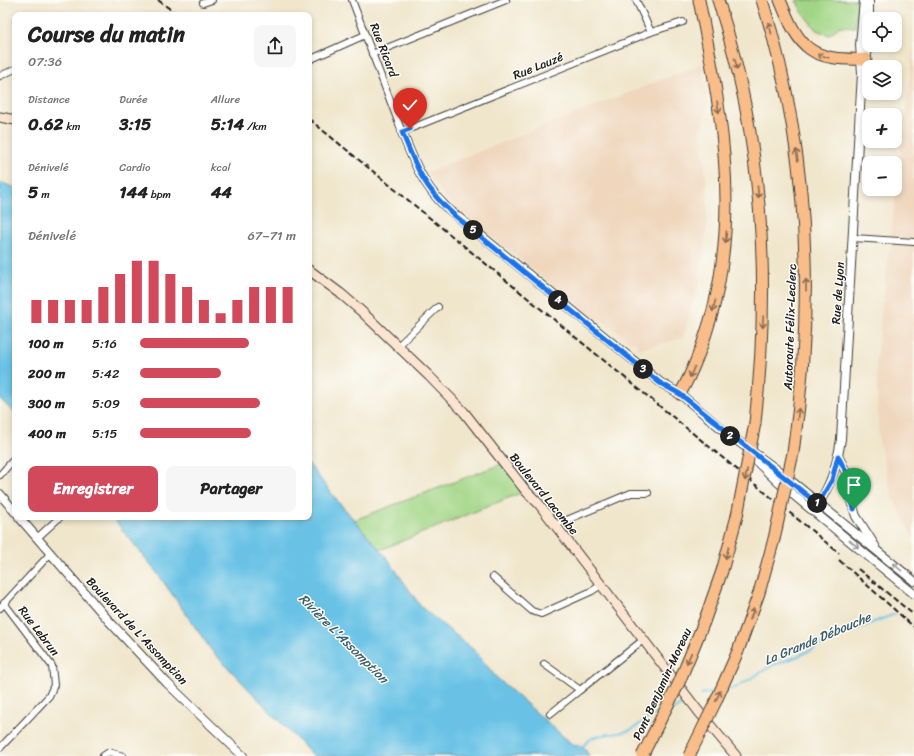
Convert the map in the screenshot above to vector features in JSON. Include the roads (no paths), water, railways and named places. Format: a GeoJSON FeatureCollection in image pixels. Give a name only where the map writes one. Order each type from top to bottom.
{"type":"FeatureCollection","features":[{"type":"Feature","properties":{"kind":"highway"},"geometry":{"type":"LineString","coordinates":[[680,394],[696,362],[710,322],[722,268],[727,226],[727,193],[724,146],[699,0]]}},
{"type":"Feature","properties":{"kind":"highway","name":"Pont Benjamin-Moreau"},"geometry":{"type":"LineString","coordinates":[[642,756],[678,685],[704,622],[722,571],[737,516],[755,423],[761,365],[764,303],[763,247],[758,193],[744,97],[732,46],[718,0]]}},
{"type":"Feature","properties":{"kind":"highway","name":"Autoroute Félix-Leclerc"},"geometry":{"type":"LineString","coordinates":[[689,756],[738,651],[759,592],[774,539],[793,453],[801,390],[805,328],[806,269],[804,223],[799,170],[790,112],[778,59],[762,0]]}},
{"type":"Feature","properties":{"kind":"highway"},"geometry":{"type":"LineString","coordinates":[[780,0],[791,28],[810,50],[819,55],[830,58],[864,59]]}},
{"type":"Feature","properties":{"kind":"main road"},"geometry":{"type":"LineString","coordinates":[[0,118],[12,120]]}},
{"type":"Feature","properties":{"kind":"main road","name":"Boulevard Lacombe"},"geometry":{"type":"LineString","coordinates":[[312,272],[340,293],[398,346],[464,412],[526,491],[539,504],[643,640],[736,756]]}},
{"type":"Feature","properties":{"kind":"street"},"geometry":{"type":"LineString","coordinates":[[203,3],[212,0]]}},
{"type":"Feature","properties":{"kind":"street","name":"Rue Ricard"},"geometry":{"type":"LineString","coordinates":[[352,0],[364,35],[420,175],[436,198],[461,221],[660,383],[680,394],[728,434],[780,472],[816,507]]}},
{"type":"Feature","properties":{"kind":"street"},"geometry":{"type":"LineString","coordinates":[[372,54],[506,0]]}},
{"type":"Feature","properties":{"kind":"street"},"geometry":{"type":"LineString","coordinates":[[636,0],[651,32]]}},
{"type":"Feature","properties":{"kind":"street","name":"Rue de Lyon"},"geometry":{"type":"LineString","coordinates":[[864,0],[860,45],[864,59]]}},
{"type":"Feature","properties":{"kind":"street"},"geometry":{"type":"LineString","coordinates":[[869,0],[869,12]]}},
{"type":"Feature","properties":{"kind":"street","name":"Rue Lauzé"},"geometry":{"type":"LineString","coordinates":[[402,132],[651,32],[683,22]]}},
{"type":"Feature","properties":{"kind":"street"},"geometry":{"type":"LineString","coordinates":[[312,59],[364,35]]}},
{"type":"Feature","properties":{"kind":"street","name":"Rue de Lyon"},"geometry":{"type":"LineString","coordinates":[[816,507],[832,480],[838,456],[854,238],[862,72],[866,52]]}},
{"type":"Feature","properties":{"kind":"street"},"geometry":{"type":"LineString","coordinates":[[0,76],[12,70]]}},
{"type":"Feature","properties":{"kind":"street"},"geometry":{"type":"LineString","coordinates":[[854,238],[914,242]]}},
{"type":"Feature","properties":{"kind":"street"},"geometry":{"type":"LineString","coordinates":[[398,346],[438,307]]}},
{"type":"Feature","properties":{"kind":"street"},"geometry":{"type":"LineString","coordinates":[[838,456],[847,474],[850,498],[856,516],[880,553]]}},
{"type":"Feature","properties":{"kind":"street"},"geometry":{"type":"LineString","coordinates":[[0,475],[12,461]]}},
{"type":"Feature","properties":{"kind":"street"},"geometry":{"type":"LineString","coordinates":[[555,525],[631,493],[648,493]]}},
{"type":"Feature","properties":{"kind":"street"},"geometry":{"type":"LineString","coordinates":[[0,494],[12,508]]}},
{"type":"Feature","properties":{"kind":"street"},"geometry":{"type":"LineString","coordinates":[[816,507],[880,553],[914,581]]}},
{"type":"Feature","properties":{"kind":"street"},"geometry":{"type":"LineString","coordinates":[[816,507],[914,594]]}},
{"type":"Feature","properties":{"kind":"street","name":"Boulevard de L'Assomption"},"geometry":{"type":"LineString","coordinates":[[22,520],[109,621],[167,683],[243,756]]}},
{"type":"Feature","properties":{"kind":"street"},"geometry":{"type":"LineString","coordinates":[[37,538],[57,520]]}},
{"type":"Feature","properties":{"kind":"street"},"geometry":{"type":"LineString","coordinates":[[2,605],[50,554]]}},
{"type":"Feature","properties":{"kind":"street"},"geometry":{"type":"LineString","coordinates":[[493,577],[532,612],[541,614],[592,591],[601,585]]}},
{"type":"Feature","properties":{"kind":"street","name":"Rue Lebrun"},"geometry":{"type":"LineString","coordinates":[[0,748],[49,696],[54,685],[52,666],[2,605]]}},
{"type":"Feature","properties":{"kind":"street"},"geometry":{"type":"LineString","coordinates":[[550,714],[643,640]]}},
{"type":"Feature","properties":{"kind":"street"},"geometry":{"type":"LineString","coordinates":[[544,664],[580,690]]}},
{"type":"Feature","properties":{"kind":"street"},"geometry":{"type":"LineString","coordinates":[[103,756],[109,752],[123,756]]}},
{"type":"Feature","properties":{"kind":"water"},"geometry":{"type":"Polygon","coordinates":[[[0,182],[12,187],[12,410],[0,399],[0,182]]]}},
{"type":"Feature","properties":{"kind":"water","name":"Rivière L'Assomption"},"geometry":{"type":"Polygon","coordinates":[[[312,468],[336,499],[388,559],[421,607],[475,651],[496,677],[572,744],[575,746],[583,746],[589,756],[313,756],[212,651],[155,570],[114,520],[312,520],[312,468]]]}},
{"type":"Feature","properties":{"kind":"waterway","name":"La Grande Débouche"},"geometry":{"type":"LineString","coordinates":[[724,690],[735,688],[773,665],[796,657],[846,633],[895,614]]}},
{"type":"Feature","properties":{"kind":"waterway","name":"La Grande Débouche"},"geometry":{"type":"LineString","coordinates":[[701,694],[716,692]]}},
{"type":"Feature","properties":{"kind":"waterway","name":"La Grande Débouche"},"geometry":{"type":"LineString","coordinates":[[670,711],[682,704]]}},
{"type":"Feature","properties":{"kind":"waterway","name":"La Grande Débouche"},"geometry":{"type":"LineString","coordinates":[[583,747],[592,738],[630,730],[659,713]]}},
{"type":"Feature","properties":{"kind":"railway"},"geometry":{"type":"LineString","coordinates":[[158,0],[174,12]]}},
{"type":"Feature","properties":{"kind":"railway"},"geometry":{"type":"LineString","coordinates":[[312,121],[839,553]]}},
{"type":"Feature","properties":{"kind":"railway"},"geometry":{"type":"LineString","coordinates":[[839,560],[914,627]]}},
{"type":"Feature","properties":{"kind":"railway"},"geometry":{"type":"LineString","coordinates":[[858,569],[914,615]]}}]}
